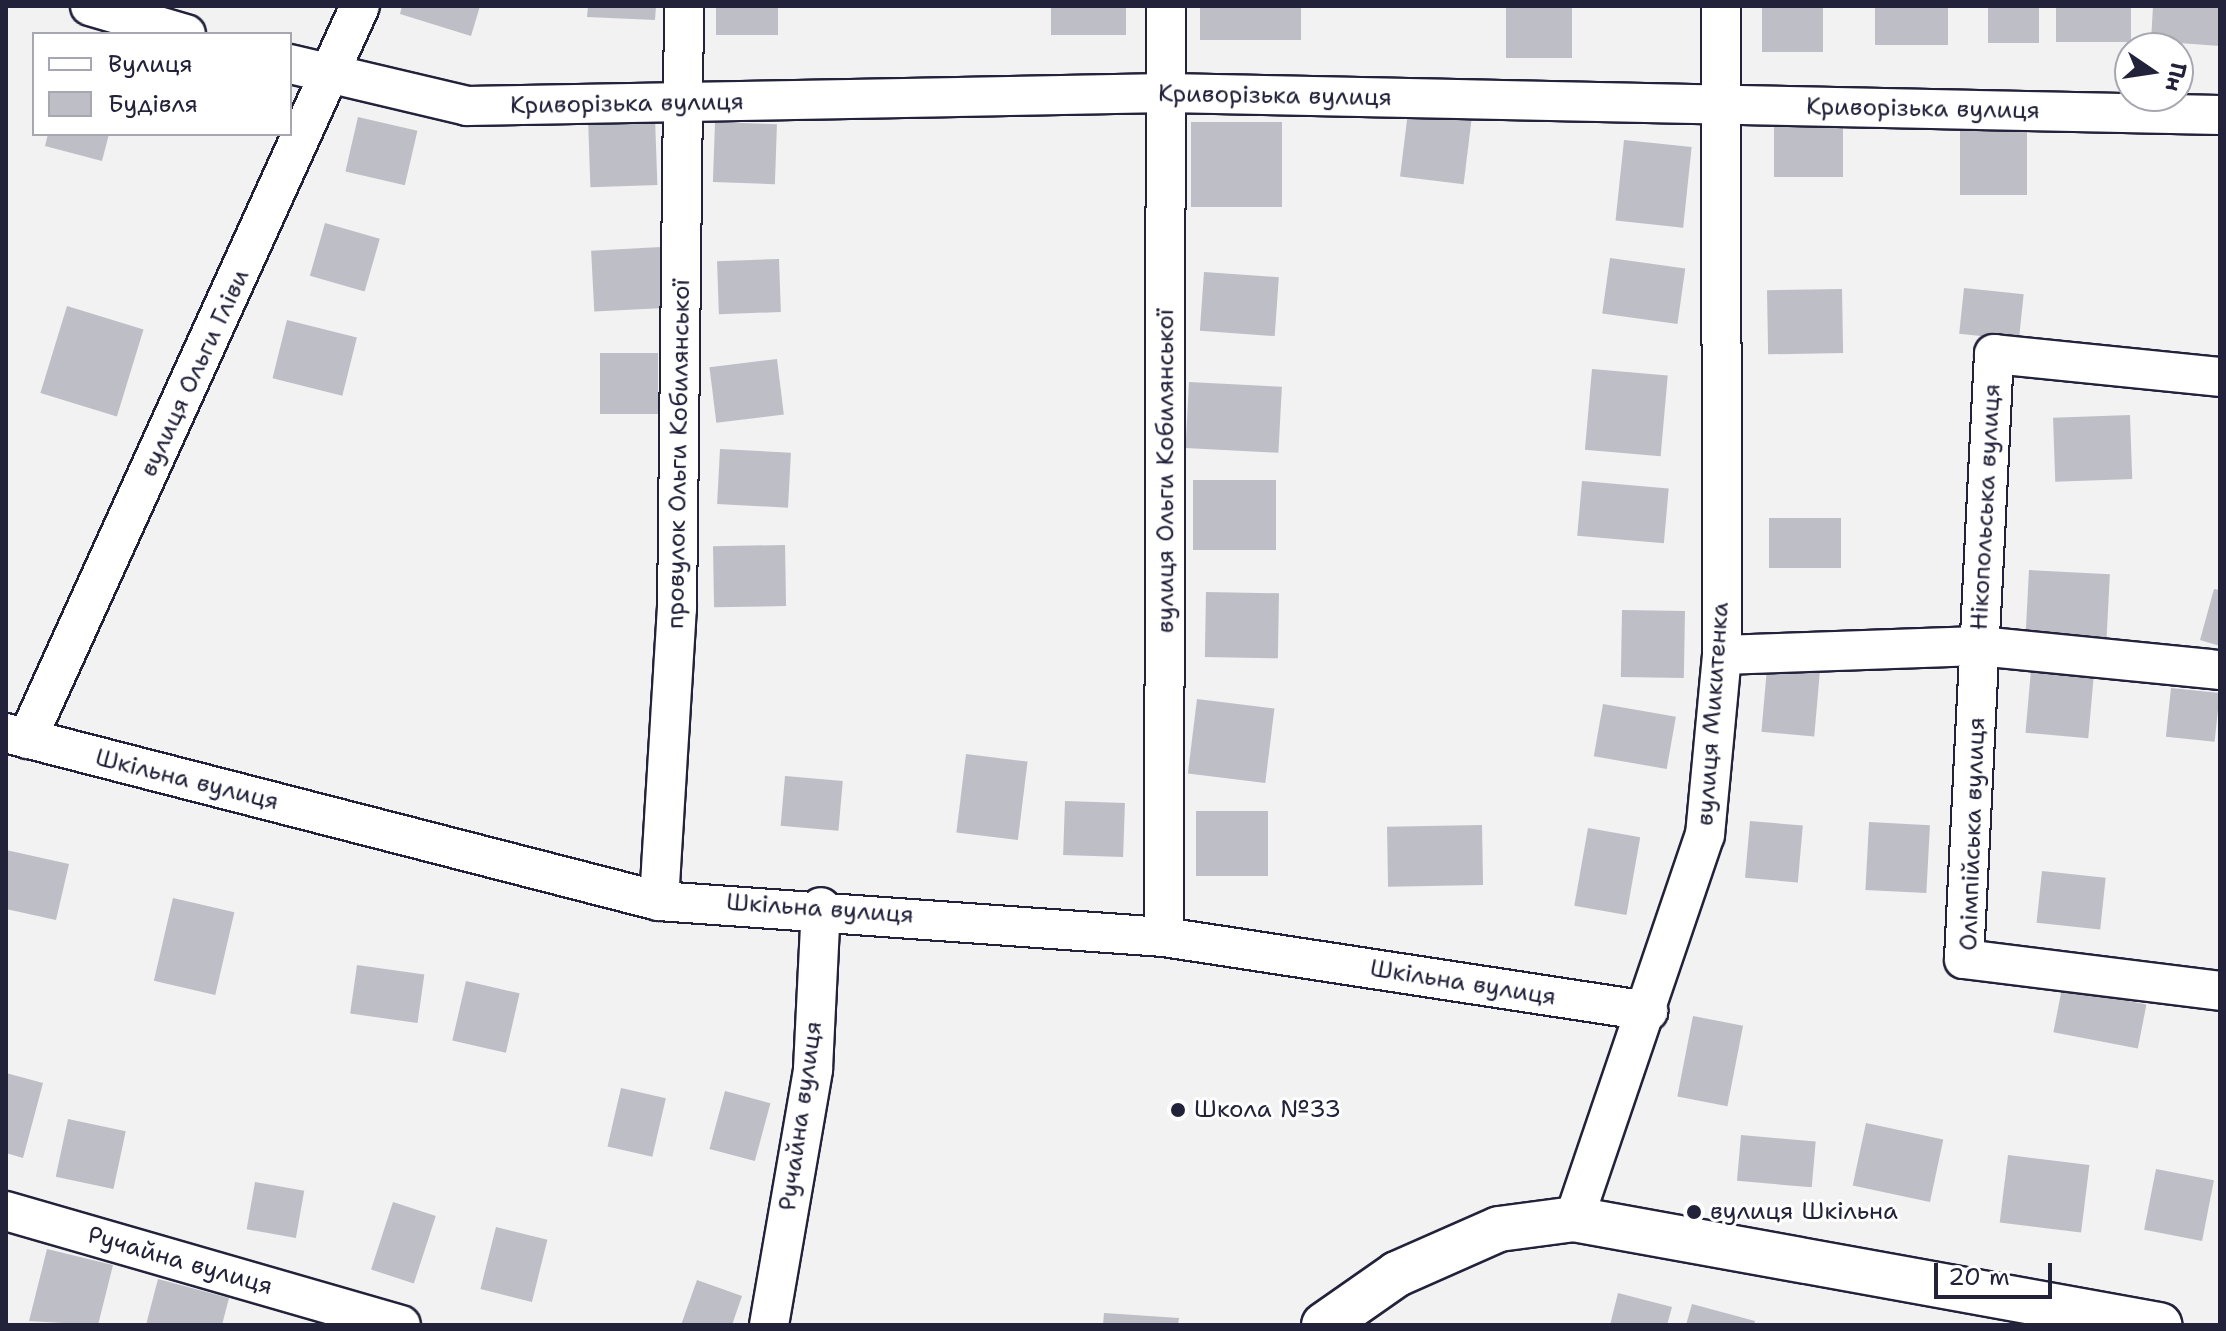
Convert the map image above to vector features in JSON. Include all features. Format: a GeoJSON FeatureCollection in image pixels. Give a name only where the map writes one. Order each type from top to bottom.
{"type":"FeatureCollection","features":[{"type":"Feature","properties":{"kind":"street"},"geometry":{"type":"LineString","coordinates":[[90,6],[179,32]]}},
{"type":"Feature","properties":{"kind":"street","name":"вулиця Ольги Гліви"},"geometry":{"type":"LineString","coordinates":[[16,736],[333,77],[360,6]]}},
{"type":"Feature","properties":{"kind":"street","name":"провулок Ольги Кобилянської"},"geometry":{"type":"LineString","coordinates":[[659,901],[677,609],[686,104],[684,6]]}},
{"type":"Feature","properties":{"kind":"street","name":"вулиця Ольги Кобилянської"},"geometry":{"type":"LineString","coordinates":[[1164,937],[1166,6]]}},
{"type":"Feature","properties":{"kind":"street","name":"вулиця Микитенка"},"geometry":{"type":"LineString","coordinates":[[1574,1219],[1648,1011],[1705,835],[1722,655],[1721,6]]}},
{"type":"Feature","properties":{"kind":"street","name":"Криворізька вулиця"},"geometry":{"type":"LineString","coordinates":[[292,65],[333,77],[467,106],[1167,93],[2220,115]]}},
{"type":"Feature","properties":{"kind":"street","name":"Нікопольська вулиця"},"geometry":{"type":"LineString","coordinates":[[1979,646],[1994,354],[2220,377]]}},
{"type":"Feature","properties":{"kind":"street"},"geometry":{"type":"LineString","coordinates":[[1722,655],[1979,646],[2220,670]]}},
{"type":"Feature","properties":{"kind":"street","name":"Олімпійська вулиця"},"geometry":{"type":"LineString","coordinates":[[1979,646],[1964,959],[2220,991]]}},
{"type":"Feature","properties":{"kind":"street","name":"Шкільна вулиця"},"geometry":{"type":"LineString","coordinates":[[16,736],[659,901],[821,907],[1164,937],[1648,1011]]}},
{"type":"Feature","properties":{"kind":"street","name":"Ручайна вулиця"},"geometry":{"type":"LineString","coordinates":[[769,1325],[813,1069],[821,907]]}},
{"type":"Feature","properties":{"kind":"street","name":"Ручайна вулиця"},"geometry":{"type":"LineString","coordinates":[[6,1211],[401,1325]]}},
{"type":"Feature","properties":{"kind":"street"},"geometry":{"type":"LineString","coordinates":[[1324,1325],[1397,1274],[1499,1229],[1574,1219],[2159,1325]]}},
{"type":"Feature","properties":{"kind":"building"},"geometry":{"type":"Polygon","coordinates":[[[402,6],[480,6],[471,36],[400,14],[402,6]]]}},
{"type":"Feature","properties":{"kind":"building"},"geometry":{"type":"Polygon","coordinates":[[[588,6],[656,6],[655,20],[587,17],[588,6]]]}},
{"type":"Feature","properties":{"kind":"building"},"geometry":{"type":"Polygon","coordinates":[[[716,6],[778,6],[778,35],[716,35],[716,6]]]}},
{"type":"Feature","properties":{"kind":"building"},"geometry":{"type":"Polygon","coordinates":[[[1051,6],[1126,6],[1126,35],[1051,35],[1051,6]]]}},
{"type":"Feature","properties":{"kind":"building"},"geometry":{"type":"Polygon","coordinates":[[[1200,6],[1301,6],[1301,40],[1200,40],[1200,6]]]}},
{"type":"Feature","properties":{"kind":"building"},"geometry":{"type":"Polygon","coordinates":[[[1506,6],[1572,6],[1572,58],[1506,58],[1506,6]]]}},
{"type":"Feature","properties":{"kind":"building"},"geometry":{"type":"Polygon","coordinates":[[[1762,6],[1823,6],[1823,52],[1762,52],[1762,6]]]}},
{"type":"Feature","properties":{"kind":"building"},"geometry":{"type":"Polygon","coordinates":[[[1875,6],[1948,6],[1948,45],[1875,45],[1875,6]]]}},
{"type":"Feature","properties":{"kind":"building"},"geometry":{"type":"Polygon","coordinates":[[[1988,6],[2039,6],[2039,43],[1988,43],[1988,6]]]}},
{"type":"Feature","properties":{"kind":"building"},"geometry":{"type":"Polygon","coordinates":[[[2056,6],[2131,6],[2131,32],[2114,32],[2114,42],[2056,42],[2056,6]]]}},
{"type":"Feature","properties":{"kind":"building"},"geometry":{"type":"Polygon","coordinates":[[[2153,6],[2220,6],[2220,46],[2194,44],[2194,32],[2152,32],[2153,6]]]}},
{"type":"Feature","properties":{"kind":"building"},"geometry":{"type":"Polygon","coordinates":[[[1408,112],[1472,120],[1464,184],[1400,177],[1408,112]]]}},
{"type":"Feature","properties":{"kind":"building"},"geometry":{"type":"Polygon","coordinates":[[[358,117],[417,131],[405,185],[345,172],[358,117]]]}},
{"type":"Feature","properties":{"kind":"building"},"geometry":{"type":"Polygon","coordinates":[[[655,117],[657,185],[590,187],[588,119],[655,117]]]}},
{"type":"Feature","properties":{"kind":"building"},"geometry":{"type":"Polygon","coordinates":[[[1960,119],[2027,119],[2027,195],[1960,195],[1960,119]]]}},
{"type":"Feature","properties":{"kind":"building"},"geometry":{"type":"Polygon","coordinates":[[[715,122],[777,124],[775,184],[713,182],[715,122]]]}},
{"type":"Feature","properties":{"kind":"building"},"geometry":{"type":"Polygon","coordinates":[[[1191,122],[1282,122],[1282,207],[1191,207],[1191,122]]]}},
{"type":"Feature","properties":{"kind":"building"},"geometry":{"type":"Polygon","coordinates":[[[1774,125],[1843,125],[1843,177],[1774,177],[1774,125]]]}},
{"type":"Feature","properties":{"kind":"building"},"geometry":{"type":"Polygon","coordinates":[[[48,136],[108,136],[102,161],[45,146],[48,136]]]}},
{"type":"Feature","properties":{"kind":"building"},"geometry":{"type":"Polygon","coordinates":[[[1624,140],[1692,147],[1683,228],[1616,221],[1624,140]]]}},
{"type":"Feature","properties":{"kind":"building"},"geometry":{"type":"Polygon","coordinates":[[[325,223],[380,239],[365,292],[310,276],[325,223]]]}},
{"type":"Feature","properties":{"kind":"building"},"geometry":{"type":"Polygon","coordinates":[[[661,247],[664,308],[594,312],[591,251],[661,247]]]}},
{"type":"Feature","properties":{"kind":"building"},"geometry":{"type":"Polygon","coordinates":[[[1610,258],[1685,269],[1677,324],[1602,313],[1610,258]]]}},
{"type":"Feature","properties":{"kind":"building"},"geometry":{"type":"Polygon","coordinates":[[[779,259],[781,312],[719,314],[717,261],[779,259]]]}},
{"type":"Feature","properties":{"kind":"building"},"geometry":{"type":"Polygon","coordinates":[[[1204,272],[1279,277],[1275,336],[1200,331],[1204,272]]]}},
{"type":"Feature","properties":{"kind":"building"},"geometry":{"type":"Polygon","coordinates":[[[1964,288],[2024,294],[2019,340],[1959,334],[1964,288]]]}},
{"type":"Feature","properties":{"kind":"building"},"geometry":{"type":"Polygon","coordinates":[[[1842,289],[1843,353],[1768,354],[1767,290],[1842,289]]]}},
{"type":"Feature","properties":{"kind":"building"},"geometry":{"type":"Polygon","coordinates":[[[67,306],[144,329],[117,416],[40,393],[67,306]]]}},
{"type":"Feature","properties":{"kind":"building"},"geometry":{"type":"Polygon","coordinates":[[[287,320],[357,337],[342,396],[272,378],[287,320]]]}},
{"type":"Feature","properties":{"kind":"building"},"geometry":{"type":"Polygon","coordinates":[[[600,353],[658,353],[658,414],[600,414],[600,353]]]}},
{"type":"Feature","properties":{"kind":"building"},"geometry":{"type":"Polygon","coordinates":[[[777,359],[784,415],[716,423],[710,367],[777,359]]]}},
{"type":"Feature","properties":{"kind":"building"},"geometry":{"type":"Polygon","coordinates":[[[1592,369],[1668,376],[1661,456],[1585,450],[1592,369]]]}},
{"type":"Feature","properties":{"kind":"building"},"geometry":{"type":"Polygon","coordinates":[[[1189,382],[1282,387],[1278,453],[1186,448],[1189,382]]]}},
{"type":"Feature","properties":{"kind":"building"},"geometry":{"type":"Polygon","coordinates":[[[2130,415],[2132,479],[2055,482],[2053,418],[2130,415]]]}},
{"type":"Feature","properties":{"kind":"building"},"geometry":{"type":"Polygon","coordinates":[[[720,449],[791,453],[788,508],[717,504],[720,449]]]}},
{"type":"Feature","properties":{"kind":"building"},"geometry":{"type":"Polygon","coordinates":[[[1193,480],[1276,480],[1276,550],[1193,550],[1193,480]]]}},
{"type":"Feature","properties":{"kind":"building"},"geometry":{"type":"Polygon","coordinates":[[[1582,481],[1669,489],[1664,543],[1577,536],[1582,481]]]}},
{"type":"Feature","properties":{"kind":"building"},"geometry":{"type":"Polygon","coordinates":[[[1769,518],[1841,518],[1841,568],[1769,568],[1769,518]]]}},
{"type":"Feature","properties":{"kind":"building"},"geometry":{"type":"Polygon","coordinates":[[[785,545],[786,606],[714,607],[713,546],[785,545]]]}},
{"type":"Feature","properties":{"kind":"building"},"geometry":{"type":"Polygon","coordinates":[[[2029,570],[2110,574],[2106,639],[2026,635],[2029,570]]]}},
{"type":"Feature","properties":{"kind":"building"},"geometry":{"type":"Polygon","coordinates":[[[2214,589],[2220,590],[2220,646],[2200,640],[2214,589]]]}},
{"type":"Feature","properties":{"kind":"building"},"geometry":{"type":"Polygon","coordinates":[[[1206,592],[1279,593],[1278,658],[1205,657],[1206,592]]]}},
{"type":"Feature","properties":{"kind":"building"},"geometry":{"type":"Polygon","coordinates":[[[1622,610],[1685,611],[1684,678],[1621,677],[1622,610]]]}},
{"type":"Feature","properties":{"kind":"building"},"geometry":{"type":"Polygon","coordinates":[[[1767,668],[1820,673],[1814,736],[1761,732],[1767,668]]]}},
{"type":"Feature","properties":{"kind":"building"},"geometry":{"type":"Polygon","coordinates":[[[2031,670],[2094,675],[2088,738],[2026,733],[2031,670]]]}},
{"type":"Feature","properties":{"kind":"building"},"geometry":{"type":"Polygon","coordinates":[[[2171,688],[2220,693],[2215,742],[2166,737],[2171,688]]]}},
{"type":"Feature","properties":{"kind":"building"},"geometry":{"type":"Polygon","coordinates":[[[1197,699],[1274,709],[1265,783],[1188,773],[1197,699]]]}},
{"type":"Feature","properties":{"kind":"building"},"geometry":{"type":"Polygon","coordinates":[[[1603,704],[1676,717],[1667,769],[1594,756],[1603,704]]]}},
{"type":"Feature","properties":{"kind":"building"},"geometry":{"type":"Polygon","coordinates":[[[966,754],[1028,762],[1018,840],[956,832],[966,754]]]}},
{"type":"Feature","properties":{"kind":"building"},"geometry":{"type":"Polygon","coordinates":[[[785,776],[843,781],[838,831],[781,826],[785,776]]]}},
{"type":"Feature","properties":{"kind":"building"},"geometry":{"type":"Polygon","coordinates":[[[1065,801],[1125,803],[1123,857],[1063,855],[1065,801]]]}},
{"type":"Feature","properties":{"kind":"building"},"geometry":{"type":"Polygon","coordinates":[[[1196,811],[1268,811],[1268,876],[1196,876],[1196,811]]]}},
{"type":"Feature","properties":{"kind":"building"},"geometry":{"type":"Polygon","coordinates":[[[1750,821],[1803,826],[1798,882],[1745,878],[1750,821]]]}},
{"type":"Feature","properties":{"kind":"building"},"geometry":{"type":"Polygon","coordinates":[[[1869,822],[1930,825],[1926,893],[1865,890],[1869,822]]]}},
{"type":"Feature","properties":{"kind":"building"},"geometry":{"type":"Polygon","coordinates":[[[1482,825],[1483,885],[1388,887],[1387,827],[1482,825]]]}},
{"type":"Feature","properties":{"kind":"building"},"geometry":{"type":"Polygon","coordinates":[[[1588,828],[1640,837],[1626,915],[1574,906],[1588,828]]]}},
{"type":"Feature","properties":{"kind":"building"},"geometry":{"type":"Polygon","coordinates":[[[6,850],[69,864],[56,920],[6,909],[6,850]]]}},
{"type":"Feature","properties":{"kind":"building"},"geometry":{"type":"Polygon","coordinates":[[[2042,871],[2106,878],[2100,929],[2037,923],[2042,871]]]}},
{"type":"Feature","properties":{"kind":"building"},"geometry":{"type":"Polygon","coordinates":[[[173,898],[234,912],[215,995],[154,981],[173,898]]]}},
{"type":"Feature","properties":{"kind":"building"},"geometry":{"type":"Polygon","coordinates":[[[357,965],[424,974],[418,1023],[350,1014],[357,965]]]}},
{"type":"Feature","properties":{"kind":"building"},"geometry":{"type":"Polygon","coordinates":[[[466,981],[520,993],[506,1053],[452,1040],[466,981]]]}},
{"type":"Feature","properties":{"kind":"building"},"geometry":{"type":"Polygon","coordinates":[[[2062,988],[2146,1004],[2138,1049],[2053,1032],[2062,988]]]}},
{"type":"Feature","properties":{"kind":"building"},"geometry":{"type":"Polygon","coordinates":[[[1693,1016],[1743,1026],[1727,1106],[1677,1096],[1693,1016]]]}},
{"type":"Feature","properties":{"kind":"building"},"geometry":{"type":"Polygon","coordinates":[[[6,1073],[43,1083],[23,1158],[6,1153],[6,1073]]]}},
{"type":"Feature","properties":{"kind":"building"},"geometry":{"type":"Polygon","coordinates":[[[621,1088],[666,1098],[652,1157],[608,1146],[621,1088]]]}},
{"type":"Feature","properties":{"kind":"building"},"geometry":{"type":"Polygon","coordinates":[[[725,1091],[770,1103],[755,1161],[709,1149],[725,1091]]]}},
{"type":"Feature","properties":{"kind":"building"},"geometry":{"type":"Polygon","coordinates":[[[68,1119],[126,1131],[113,1189],[56,1177],[68,1119]]]}},
{"type":"Feature","properties":{"kind":"building"},"geometry":{"type":"Polygon","coordinates":[[[1866,1123],[1943,1139],[1930,1202],[1853,1186],[1866,1123]]]}},
{"type":"Feature","properties":{"kind":"building"},"geometry":{"type":"Polygon","coordinates":[[[1741,1135],[1816,1142],[1812,1187],[1737,1181],[1741,1135]]]}},
{"type":"Feature","properties":{"kind":"building"},"geometry":{"type":"Polygon","coordinates":[[[2008,1155],[2089,1165],[2081,1232],[2000,1222],[2008,1155]]]}},
{"type":"Feature","properties":{"kind":"building"},"geometry":{"type":"Polygon","coordinates":[[[2156,1169],[2214,1180],[2202,1241],[2144,1230],[2156,1169]]]}},
{"type":"Feature","properties":{"kind":"building"},"geometry":{"type":"Polygon","coordinates":[[[255,1182],[304,1191],[296,1238],[247,1229],[255,1182]]]}},
{"type":"Feature","properties":{"kind":"building"},"geometry":{"type":"Polygon","coordinates":[[[393,1202],[436,1216],[414,1283],[371,1270],[393,1202]]]}},
{"type":"Feature","properties":{"kind":"building"},"geometry":{"type":"Polygon","coordinates":[[[496,1227],[547,1240],[532,1302],[481,1289],[496,1227]]]}},
{"type":"Feature","properties":{"kind":"building"},"geometry":{"type":"Polygon","coordinates":[[[47,1249],[113,1265],[98,1325],[29,1321],[47,1249]]]}},
{"type":"Feature","properties":{"kind":"building"},"geometry":{"type":"Polygon","coordinates":[[[158,1279],[229,1298],[222,1325],[146,1325],[158,1279]]]}},
{"type":"Feature","properties":{"kind":"building"},"geometry":{"type":"Polygon","coordinates":[[[697,1280],[742,1296],[732,1325],[681,1325],[697,1280]]]}},
{"type":"Feature","properties":{"kind":"building"},"geometry":{"type":"Polygon","coordinates":[[[1618,1293],[1672,1307],[1667,1325],[1610,1325],[1618,1293]]]}},
{"type":"Feature","properties":{"kind":"building"},"geometry":{"type":"Polygon","coordinates":[[[1692,1304],[1755,1321],[1754,1325],[1686,1325],[1692,1304]]]}},
{"type":"Feature","properties":{"kind":"building"},"geometry":{"type":"Polygon","coordinates":[[[1104,1313],[1179,1318],[1178,1325],[1103,1325],[1104,1313]]]}},
{"type":"Feature","properties":{"kind":"place","name":"Школа №33"},"geometry":{"type":"Point","coordinates":[1178,1110]}},
{"type":"Feature","properties":{"kind":"place","name":"вулиця Шкільна"},"geometry":{"type":"Point","coordinates":[1694,1212]}}]}
